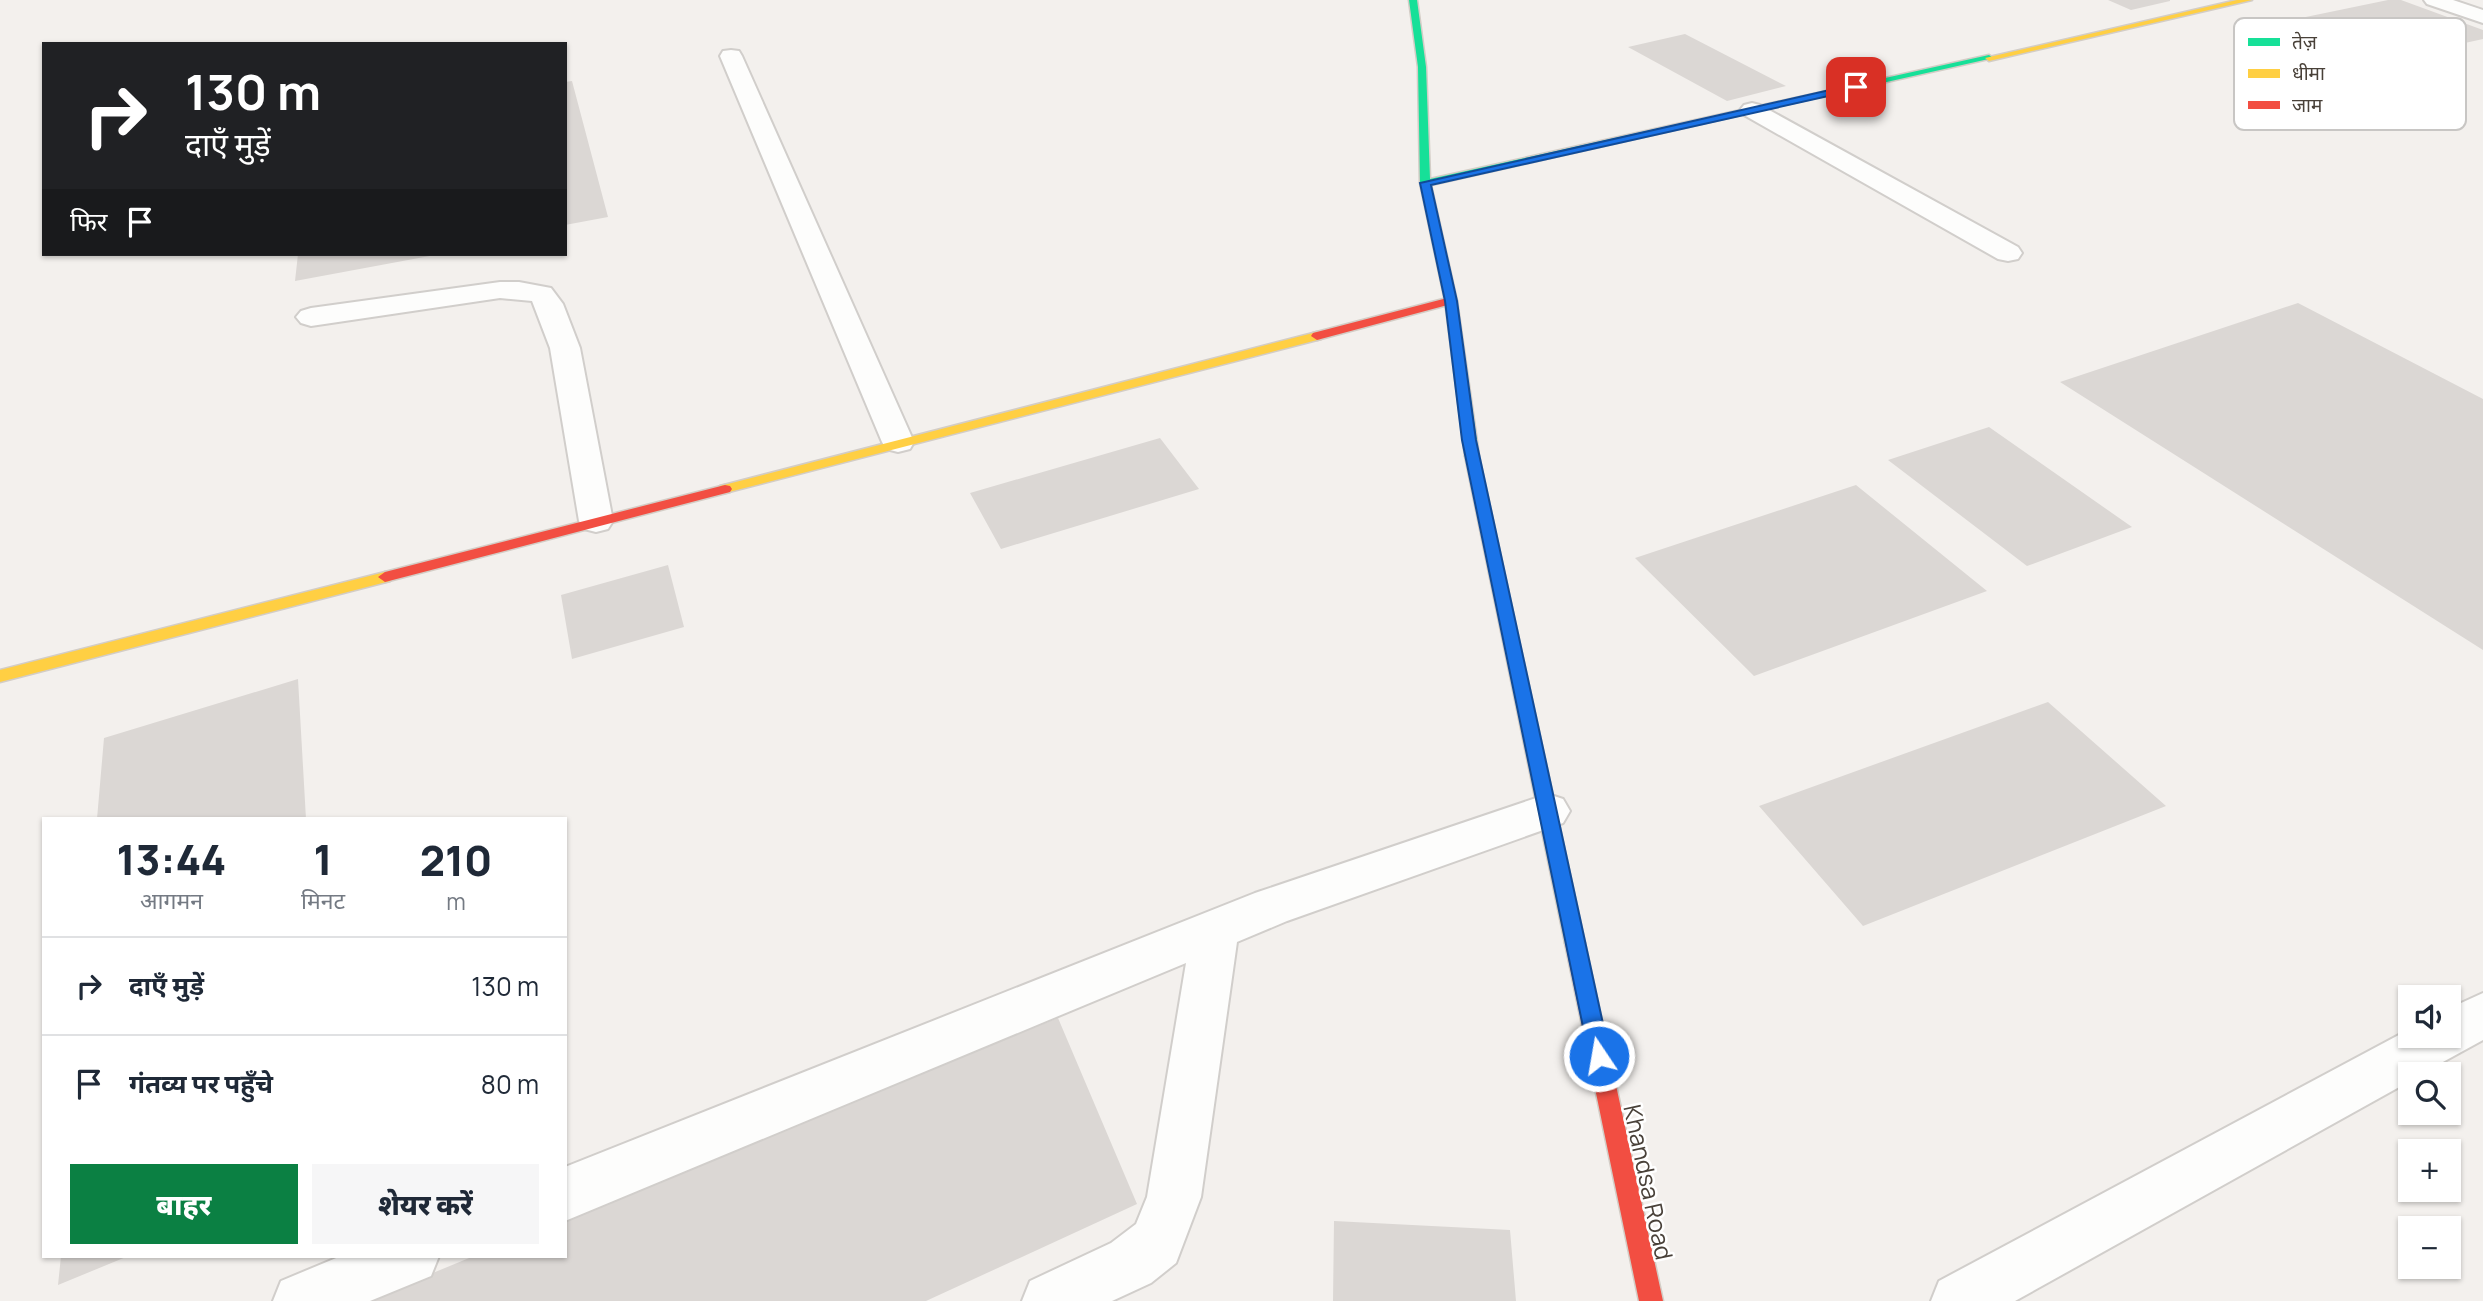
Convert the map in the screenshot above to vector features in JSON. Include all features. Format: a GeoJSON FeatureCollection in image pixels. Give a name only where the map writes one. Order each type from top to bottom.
{"type":"FeatureCollection","features":[{"type":"Feature","properties":{"kind":"street","name":"Khandsa Road"},"geometry":{"type":"LineString","coordinates":[[1413,0],[1422,67],[1425,183],[1451,301],[1469,440],[1651,1301]]}},
{"type":"Feature","properties":{"kind":"street"},"geometry":{"type":"LineString","coordinates":[[1425,183],[2248,0]]}},
{"type":"Feature","properties":{"kind":"street"},"geometry":{"type":"LineString","coordinates":[[2434,0],[2483,17]]}},
{"type":"Feature","properties":{"kind":"street"},"geometry":{"type":"LineString","coordinates":[[731,56],[898,442]]}},
{"type":"Feature","properties":{"kind":"street"},"geometry":{"type":"LineString","coordinates":[[1752,110],[2008,253]]}},
{"type":"Feature","properties":{"kind":"street"},"geometry":{"type":"LineString","coordinates":[[311,317],[500,290],[519,289],[541,294],[549,304],[565,348],[596,521]]}},
{"type":"Feature","properties":{"kind":"street"},"geometry":{"type":"LineString","coordinates":[[0,676],[1451,301]]}},
{"type":"Feature","properties":{"kind":"street"},"geometry":{"type":"LineString","coordinates":[[567,1193],[1271,907],[1548,811]]}},
{"type":"Feature","properties":{"kind":"street"},"geometry":{"type":"LineString","coordinates":[[1050,1301],[1130,1263],[1156,1244],[1174,1198],[1215,930]]}},
{"type":"Feature","properties":{"kind":"street"},"geometry":{"type":"LineString","coordinates":[[2461,1027],[2483,1015]]}},
{"type":"Feature","properties":{"kind":"street"},"geometry":{"type":"LineString","coordinates":[[1959,1301],[2422,1048]]}},
{"type":"Feature","properties":{"kind":"street"},"geometry":{"type":"LineString","coordinates":[[301,1301],[406,1258]]}},
{"type":"Feature","properties":{"kind":"building"},"geometry":{"type":"Polygon","coordinates":[[[2108,0],[2170,0],[2170,1],[2131,10],[2108,0]]]}},
{"type":"Feature","properties":{"kind":"building"},"geometry":{"type":"Polygon","coordinates":[[[2388,0],[2401,0],[2450,18],[2301,18],[2388,0]]]}},
{"type":"Feature","properties":{"kind":"building"},"geometry":{"type":"Polygon","coordinates":[[[2466,24],[2483,30],[2483,39],[2466,43],[2466,24]]]}},
{"type":"Feature","properties":{"kind":"building"},"geometry":{"type":"Polygon","coordinates":[[[1685,34],[1786,86],[1727,101],[1628,47],[1685,34]]]}},
{"type":"Feature","properties":{"kind":"building"},"geometry":{"type":"Polygon","coordinates":[[[572,81],[608,217],[567,225],[567,82],[572,81]]]}},
{"type":"Feature","properties":{"kind":"building"},"geometry":{"type":"Polygon","coordinates":[[[298,256],[430,256],[295,281],[298,256]]]}},
{"type":"Feature","properties":{"kind":"building"},"geometry":{"type":"Polygon","coordinates":[[[2298,303],[2483,399],[2483,650],[2060,382],[2298,303]]]}},
{"type":"Feature","properties":{"kind":"building"},"geometry":{"type":"Polygon","coordinates":[[[1989,427],[2132,527],[2027,566],[1888,460],[1989,427]]]}},
{"type":"Feature","properties":{"kind":"building"},"geometry":{"type":"Polygon","coordinates":[[[1160,438],[1199,489],[1001,549],[970,493],[1160,438]]]}},
{"type":"Feature","properties":{"kind":"building"},"geometry":{"type":"Polygon","coordinates":[[[1856,485],[1987,591],[1754,676],[1635,558],[1856,485]]]}},
{"type":"Feature","properties":{"kind":"building"},"geometry":{"type":"Polygon","coordinates":[[[668,565],[684,627],[572,659],[561,595],[668,565]]]}},
{"type":"Feature","properties":{"kind":"building"},"geometry":{"type":"Polygon","coordinates":[[[298,679],[306,817],[97,817],[104,738],[298,679]]]}},
{"type":"Feature","properties":{"kind":"building"},"geometry":{"type":"Polygon","coordinates":[[[2048,702],[2166,806],[1863,926],[1759,806],[2048,702]]]}},
{"type":"Feature","properties":{"kind":"building"},"geometry":{"type":"Polygon","coordinates":[[[1058,1018],[1137,1204],[926,1301],[365,1301],[469,1258],[567,1258],[567,1218],[1058,1018]]]}},
{"type":"Feature","properties":{"kind":"building"},"geometry":{"type":"Polygon","coordinates":[[[1334,1221],[1510,1230],[1516,1301],[1333,1301],[1334,1221]]]}},
{"type":"Feature","properties":{"kind":"building"},"geometry":{"type":"Polygon","coordinates":[[[61,1258],[124,1258],[58,1285],[61,1258]]]}},
{"type":"Feature","properties":{"kind":"traffic: fast"},"geometry":{"type":"LineString","coordinates":[[1413,0],[1422,67],[1425,183],[1451,301],[1472,456]]}},
{"type":"Feature","properties":{"kind":"traffic: fast"},"geometry":{"type":"LineString","coordinates":[[1425,183],[1989,58]]}},
{"type":"Feature","properties":{"kind":"traffic: slow"},"geometry":{"type":"LineString","coordinates":[[1989,58],[2248,0]]}},
{"type":"Feature","properties":{"kind":"traffic: slow"},"geometry":{"type":"LineString","coordinates":[[725,489],[1317,336]]}},
{"type":"Feature","properties":{"kind":"traffic: slow"},"geometry":{"type":"LineString","coordinates":[[1472,456],[1575,943]]}},
{"type":"Feature","properties":{"kind":"traffic: slow"},"geometry":{"type":"LineString","coordinates":[[0,676],[385,577]]}},
{"type":"Feature","properties":{"kind":"traffic: jam"},"geometry":{"type":"LineString","coordinates":[[1317,336],[1451,301]]}},
{"type":"Feature","properties":{"kind":"traffic: jam"},"geometry":{"type":"LineString","coordinates":[[385,577],[725,489]]}},
{"type":"Feature","properties":{"kind":"traffic: jam"},"geometry":{"type":"LineString","coordinates":[[1575,943],[1651,1301]]}},
{"type":"Feature","properties":{"kind":"route"},"geometry":{"type":"LineString","coordinates":[[1599,1056],[1469,440],[1451,301],[1425,183],[1856,87]]}}]}
